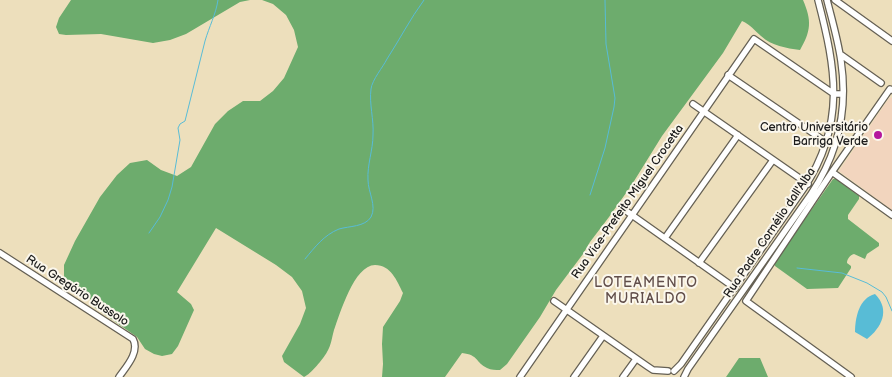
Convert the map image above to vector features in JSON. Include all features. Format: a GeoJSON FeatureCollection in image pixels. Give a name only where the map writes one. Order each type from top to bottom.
{"type":"FeatureCollection","features":[{"type":"Feature","properties":{"kind":"street","name":"Rua Padre Cornélio dall'Alba"},"geometry":{"type":"LineString","coordinates":[[662,377],[681,364],[808,184],[818,164],[832,117],[834,94],[830,50],[818,0]]}},
{"type":"Feature","properties":{"kind":"street","name":"Rua Padre Cornélio dall'Alba"},"geometry":{"type":"LineString","coordinates":[[684,377],[811,194],[822,177],[830,159],[837,139],[843,94],[840,54],[828,0]]}},
{"type":"Feature","properties":{"kind":"street"},"geometry":{"type":"LineString","coordinates":[[835,0],[892,40]]}},
{"type":"Feature","properties":{"kind":"street","name":"Rua Vice-Prefeito Miguel Crocetta"},"geometry":{"type":"LineString","coordinates":[[520,377],[754,39],[834,94]]}},
{"type":"Feature","properties":{"kind":"street"},"geometry":{"type":"LineString","coordinates":[[840,54],[881,83]]}},
{"type":"Feature","properties":{"kind":"street"},"geometry":{"type":"LineString","coordinates":[[728,76],[826,142]]}},
{"type":"Feature","properties":{"kind":"street"},"geometry":{"type":"LineString","coordinates":[[851,377],[746,301],[832,172],[891,90]]}},
{"type":"Feature","properties":{"kind":"street"},"geometry":{"type":"LineString","coordinates":[[834,94],[843,94]]}},
{"type":"Feature","properties":{"kind":"street"},"geometry":{"type":"LineString","coordinates":[[693,104],[808,184]]}},
{"type":"Feature","properties":{"kind":"street"},"geometry":{"type":"LineString","coordinates":[[665,238],[738,135]]}},
{"type":"Feature","properties":{"kind":"street"},"geometry":{"type":"LineString","coordinates":[[699,263],[774,160]]}},
{"type":"Feature","properties":{"kind":"street"},"geometry":{"type":"LineString","coordinates":[[832,172],[892,215]]}},
{"type":"Feature","properties":{"kind":"street"},"geometry":{"type":"LineString","coordinates":[[622,208],[734,288]]}},
{"type":"Feature","properties":{"kind":"street","name":"Rua Gregório Bussolo"},"geometry":{"type":"LineString","coordinates":[[0,253],[133,339],[136,344],[135,350],[119,377]]}},
{"type":"Feature","properties":{"kind":"street"},"geometry":{"type":"LineString","coordinates":[[554,301],[653,370],[658,377]]}},
{"type":"Feature","properties":{"kind":"street"},"geometry":{"type":"LineString","coordinates":[[574,377],[603,336]]}},
{"type":"Feature","properties":{"kind":"street"},"geometry":{"type":"LineString","coordinates":[[623,377],[636,359]]}},
{"type":"Feature","properties":{"kind":"street"},"geometry":{"type":"LineString","coordinates":[[653,370],[680,372],[684,377]]}},
{"type":"Feature","properties":{"kind":"shaded area","name":"Centro Universitário Barriga Verde"},"geometry":{"type":"Polygon","coordinates":[[[890,97],[892,98],[892,210],[839,171],[890,97]]]}},
{"type":"Feature","properties":{"kind":"green space"},"geometry":{"type":"Polygon","coordinates":[[[71,0],[250,0],[240,2],[186,34],[170,40],[153,43],[101,34],[59,34],[56,27],[59,18],[71,0]]]}},
{"type":"Feature","properties":{"kind":"green space"},"geometry":{"type":"Polygon","coordinates":[[[262,0],[803,0],[808,14],[809,26],[800,50],[770,42],[742,21],[723,53],[662,136],[631,186],[556,290],[540,317],[507,364],[500,370],[487,368],[471,355],[462,353],[445,377],[382,377],[383,327],[403,293],[396,279],[389,271],[375,265],[367,267],[354,281],[340,313],[328,350],[317,366],[304,377],[284,362],[282,356],[300,324],[306,308],[302,291],[292,277],[276,265],[216,228],[177,292],[191,304],[194,310],[178,346],[172,354],[162,356],[145,349],[137,337],[94,307],[89,297],[64,277],[64,265],[75,241],[100,197],[117,175],[130,163],[147,160],[161,170],[177,176],[191,167],[215,124],[228,111],[243,101],[260,101],[273,91],[284,78],[298,47],[294,30],[286,15],[273,4],[262,0]]]}},
{"type":"Feature","properties":{"kind":"green space"},"geometry":{"type":"Polygon","coordinates":[[[833,179],[836,179],[859,196],[859,199],[848,215],[848,219],[879,243],[879,246],[867,254],[865,259],[854,254],[850,256],[847,263],[851,268],[838,288],[807,289],[775,266],[774,263],[833,179]]]}},
{"type":"Feature","properties":{"kind":"green space"},"geometry":{"type":"Polygon","coordinates":[[[739,358],[760,358],[768,377],[726,377],[739,358]]]}},
{"type":"Feature","properties":{"kind":"water"},"geometry":{"type":"Polygon","coordinates":[[[875,294],[882,306],[882,318],[876,330],[867,339],[855,332],[856,321],[862,304],[875,294]]]}},
{"type":"Feature","properties":{"kind":"waterway"},"geometry":{"type":"LineString","coordinates":[[149,233],[160,217],[172,187],[180,140],[178,128],[185,121],[205,41],[218,0]]}},
{"type":"Feature","properties":{"kind":"waterway"},"geometry":{"type":"LineString","coordinates":[[305,259],[329,235],[339,229],[365,223],[373,213],[368,185],[373,135],[371,89],[378,74],[424,0]]}},
{"type":"Feature","properties":{"kind":"waterway"},"geometry":{"type":"LineString","coordinates":[[590,195],[605,148],[615,98],[606,44],[605,0]]}},
{"type":"Feature","properties":{"kind":"waterway"},"geometry":{"type":"LineString","coordinates":[[797,268],[842,273],[867,283],[882,292],[892,311]]}},
{"type":"Feature","properties":{"kind":"place","name":"Centro Universitário Barriga Verde"},"geometry":{"type":"Point","coordinates":[878,135]}},
{"type":"Feature","properties":{"kind":"district","name":"LOTEAMENTO MURIALDO"},"geometry":{"type":"Point","coordinates":[646,292]}}]}
